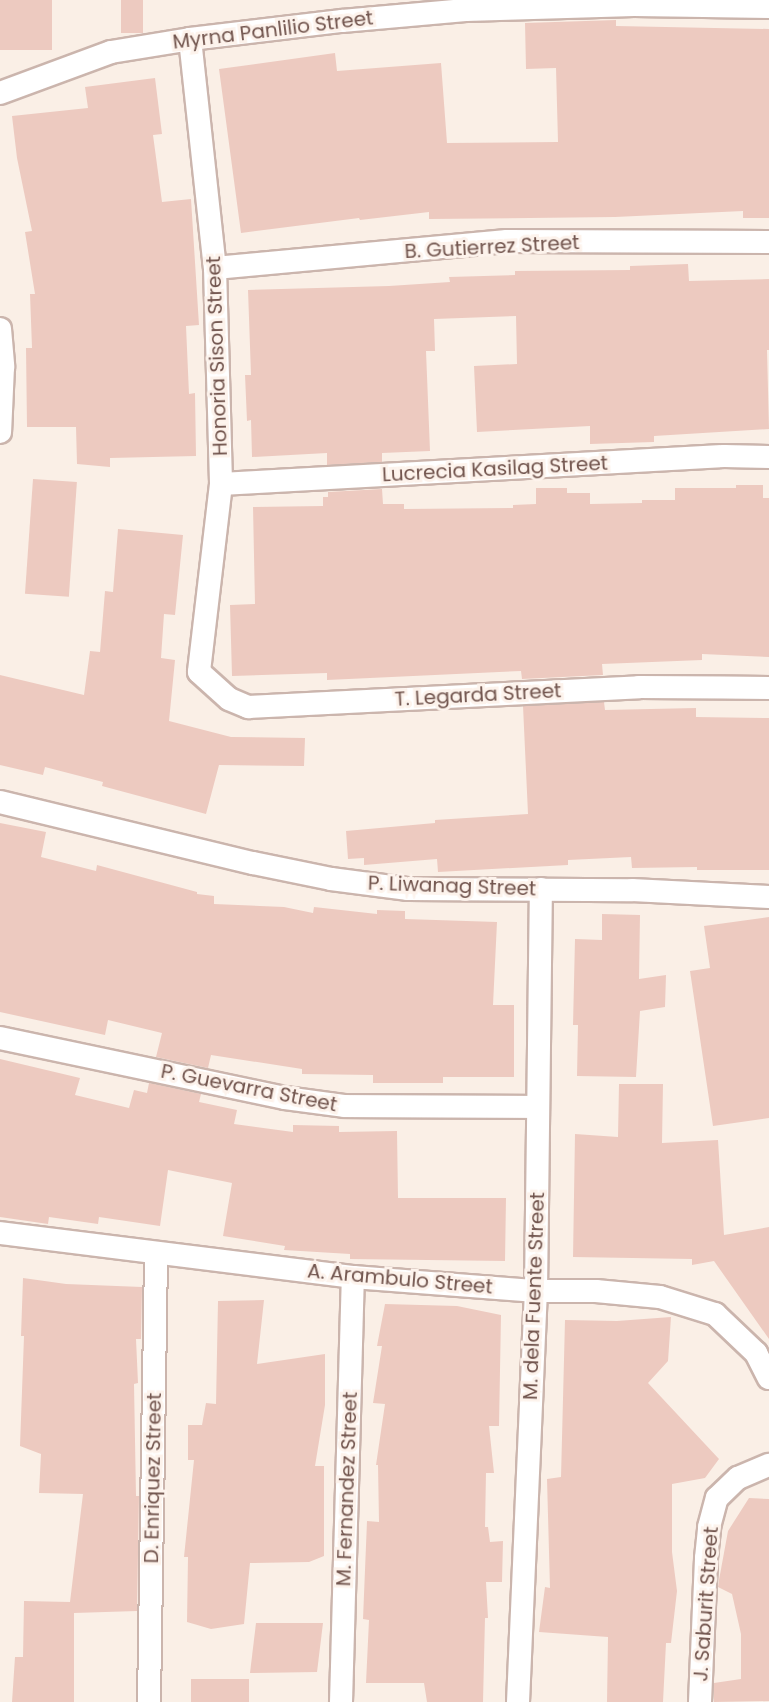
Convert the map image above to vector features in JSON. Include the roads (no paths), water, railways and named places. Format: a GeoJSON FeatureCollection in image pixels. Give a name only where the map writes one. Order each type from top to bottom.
{"type":"FeatureCollection","features":[{"type":"Feature","properties":{"kind":"street","name":"Myrna Panlilio Street"},"geometry":{"type":"LineString","coordinates":[[0,93],[111,52],[190,39],[342,21],[466,10],[634,5],[769,7]]}},
{"type":"Feature","properties":{"kind":"street","name":"Honoria Sison Street"},"geometry":{"type":"LineString","coordinates":[[190,39],[215,268],[221,484],[199,672]]}},
{"type":"Feature","properties":{"kind":"street","name":"B. Gutierrez Street"},"geometry":{"type":"LineString","coordinates":[[215,268],[507,242],[769,242]]}},
{"type":"Feature","properties":{"kind":"street"},"geometry":{"type":"LineString","coordinates":[[0,329],[3,367],[0,432]]}},
{"type":"Feature","properties":{"kind":"street","name":"Lucrecia Kasilag Street"},"geometry":{"type":"LineString","coordinates":[[221,484],[724,456],[769,457]]}},
{"type":"Feature","properties":{"kind":"street","name":"T. Legarda Street"},"geometry":{"type":"LineString","coordinates":[[199,672],[229,699],[248,707],[639,687],[769,688]]}},
{"type":"Feature","properties":{"kind":"street","name":"P. Liwanag Street"},"geometry":{"type":"LineString","coordinates":[[0,802],[253,863],[331,879],[408,889],[632,890],[769,897]]}},
{"type":"Feature","properties":{"kind":"street","name":"M. dela Fuente Street"},"geometry":{"type":"LineString","coordinates":[[518,1702],[536,1291],[541,889]]}},
{"type":"Feature","properties":{"kind":"street","name":"P. Guevarra Street"},"geometry":{"type":"LineString","coordinates":[[0,1038],[285,1098],[345,1106],[538,1107]]}},
{"type":"Feature","properties":{"kind":"street","name":"A. Arambulo Street"},"geometry":{"type":"LineString","coordinates":[[0,1233],[353,1277],[536,1291],[596,1291],[660,1297],[715,1314],[756,1353],[769,1378]]}},
{"type":"Feature","properties":{"kind":"street","name":"D. Enriquez Street"},"geometry":{"type":"LineString","coordinates":[[149,1702],[156,1254]]}},
{"type":"Feature","properties":{"kind":"street","name":"M. Fernandez Street"},"geometry":{"type":"LineString","coordinates":[[340,1702],[353,1277]]}},
{"type":"Feature","properties":{"kind":"street","name":"J. Saburit Street"},"geometry":{"type":"LineString","coordinates":[[700,1702],[706,1558],[709,1527],[717,1498],[738,1478],[769,1464]]}}]}
